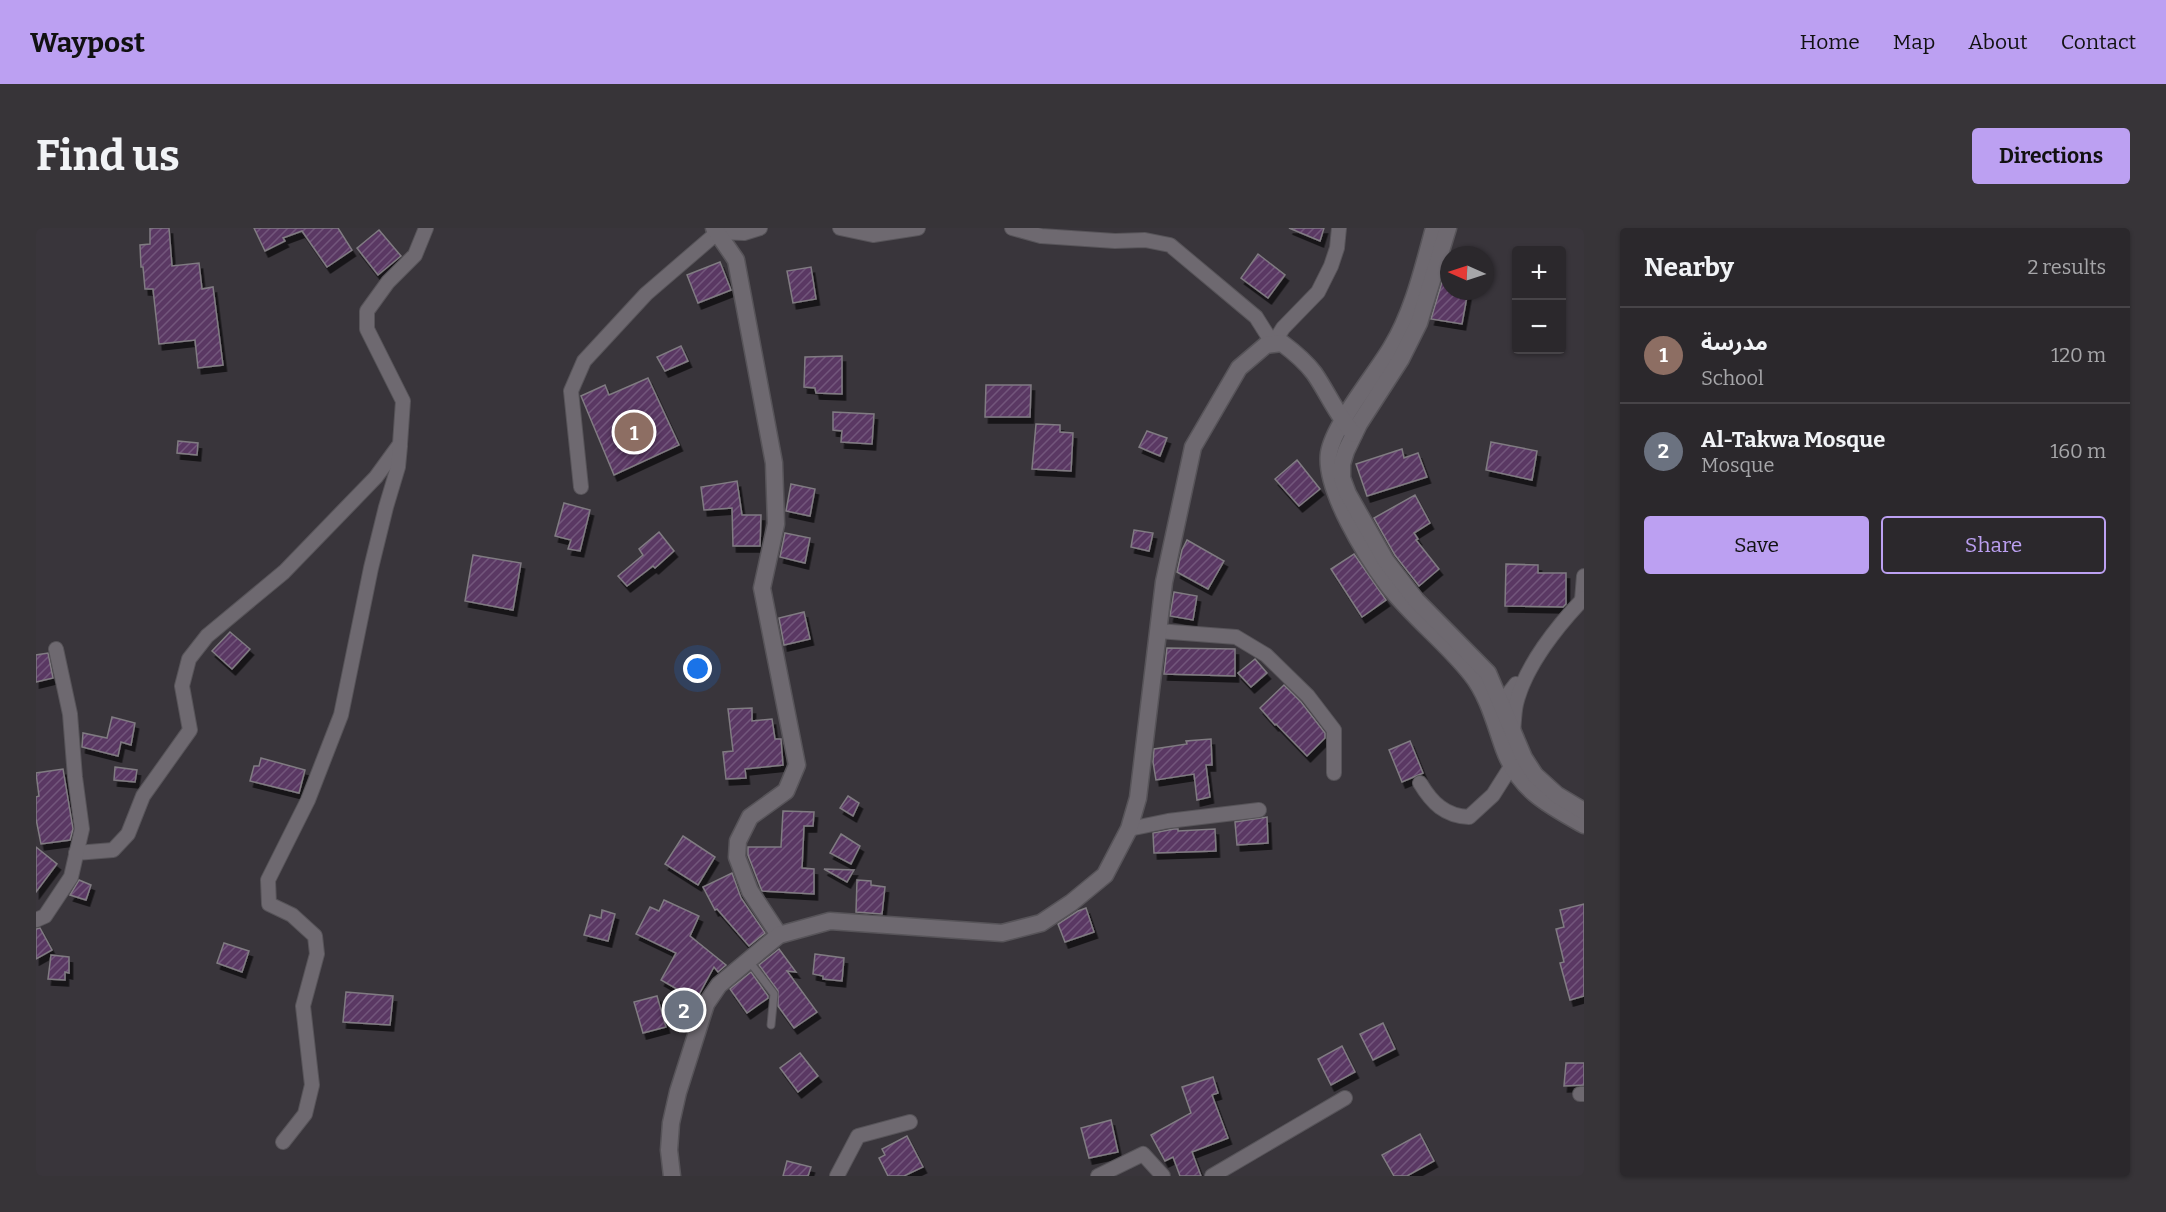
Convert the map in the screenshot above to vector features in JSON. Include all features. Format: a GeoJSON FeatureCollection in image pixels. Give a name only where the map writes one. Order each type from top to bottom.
{"type":"FeatureCollection","features":[{"type":"Feature","properties":{"kind":"street"},"geometry":{"type":"LineString","coordinates":[[284,1142],[305,1114],[312,1085],[303,1006],[317,954],[315,936],[292,915],[269,904],[268,880],[308,800],[341,715],[371,568],[398,467],[403,401],[367,329],[367,311],[388,282],[415,255],[426,228]]}},
{"type":"Feature","properties":{"kind":"street"},"geometry":{"type":"LineString","coordinates":[[581,487],[571,391],[584,361],[646,294],[716,230],[744,232],[760,228]]}},
{"type":"Feature","properties":{"kind":"street"},"geometry":{"type":"LineString","coordinates":[[840,228],[873,235],[918,228]]}},
{"type":"Feature","properties":{"kind":"street"},"geometry":{"type":"LineString","coordinates":[[1012,228],[1041,236],[1115,241],[1145,240],[1170,245],[1256,317],[1273,344]]}},
{"type":"Feature","properties":{"kind":"street"},"geometry":{"type":"LineString","coordinates":[[1273,344],[1283,327],[1318,292],[1331,266],[1339,228]]}},
{"type":"Feature","properties":{"kind":"street"},"geometry":{"type":"LineString","coordinates":[[1434,228],[1406,321],[1349,428],[1342,464],[1342,478],[1348,494],[1392,569],[1416,600],[1488,673],[1524,758],[1534,775],[1557,795],[1584,811]]}},
{"type":"Feature","properties":{"kind":"street"},"geometry":{"type":"LineString","coordinates":[[1448,228],[1419,323],[1401,359],[1349,428],[1335,436],[1329,453],[1330,475],[1339,503],[1388,584],[1473,676],[1495,721],[1505,751],[1529,790],[1545,804],[1584,825]]}},
{"type":"Feature","properties":{"kind":"street"},"geometry":{"type":"LineString","coordinates":[[716,230],[736,260],[774,463],[776,524],[762,588],[797,765],[786,791],[750,817],[738,841],[737,857],[750,891],[779,935]]}},
{"type":"Feature","properties":{"kind":"street"},"geometry":{"type":"LineString","coordinates":[[672,1176],[669,1150],[671,1123],[697,1027],[706,1004],[719,985],[779,935],[830,921],[1002,933],[1041,923],[1106,875],[1129,829],[1137,798],[1164,582],[1193,447],[1239,368],[1266,345],[1282,344],[1313,372],[1349,428]]}},
{"type":"Feature","properties":{"kind":"street"},"geometry":{"type":"LineString","coordinates":[[76,853],[113,850],[128,834],[143,796],[190,730],[182,686],[189,659],[207,636],[284,572],[376,477],[400,444]]}},
{"type":"Feature","properties":{"kind":"street"},"geometry":{"type":"LineString","coordinates":[[1495,721],[1502,702],[1518,688],[1549,639],[1583,599],[1584,576]]}},
{"type":"Feature","properties":{"kind":"street"},"geometry":{"type":"LineString","coordinates":[[1158,631],[1236,637],[1266,655],[1308,696],[1334,730],[1334,773]]}},
{"type":"Feature","properties":{"kind":"street"},"geometry":{"type":"LineString","coordinates":[[36,920],[45,916],[71,877],[82,829],[70,714],[56,649]]}},
{"type":"Feature","properties":{"kind":"street"},"geometry":{"type":"LineString","coordinates":[[1492,680],[1518,688]]}},
{"type":"Feature","properties":{"kind":"street"},"geometry":{"type":"LineString","coordinates":[[1514,732],[1518,688]]}},
{"type":"Feature","properties":{"kind":"street"},"geometry":{"type":"LineString","coordinates":[[1484,696],[1492,701],[1502,702]]}},
{"type":"Feature","properties":{"kind":"street"},"geometry":{"type":"LineString","coordinates":[[1420,783],[1430,799],[1441,809],[1457,817],[1469,817],[1493,795],[1512,765]]}},
{"type":"Feature","properties":{"kind":"street"},"geometry":{"type":"LineString","coordinates":[[1129,829],[1168,820],[1259,810]]}},
{"type":"Feature","properties":{"kind":"street"},"geometry":{"type":"LineString","coordinates":[[1212,1176],[1345,1098]]}},
{"type":"Feature","properties":{"kind":"street"},"geometry":{"type":"LineString","coordinates":[[837,1176],[858,1136],[910,1122]]}},
{"type":"Feature","properties":{"kind":"street"},"geometry":{"type":"LineString","coordinates":[[1098,1176],[1143,1154],[1163,1176]]}},
{"type":"Feature","properties":{"kind":"lane"},"geometry":{"type":"LineString","coordinates":[[749,961],[774,994],[771,1025]]}},
{"type":"Feature","properties":{"kind":"building"},"geometry":{"type":"Polygon","coordinates":[[[150,228],[169,228],[172,266],[199,263],[202,289],[213,287],[223,365],[198,368],[195,340],[159,344],[153,289],[145,289],[143,267],[141,267],[140,245],[150,244],[150,228]]]}},
{"type":"Feature","properties":{"kind":"building"},"geometry":{"type":"Polygon","coordinates":[[[254,228],[338,228],[352,250],[327,267],[302,231],[283,238],[285,241],[265,251],[254,228]]]}},
{"type":"Feature","properties":{"kind":"building"},"geometry":{"type":"Polygon","coordinates":[[[1289,228],[1324,228],[1320,241],[1289,228]]]}},
{"type":"Feature","properties":{"kind":"building"},"geometry":{"type":"Polygon","coordinates":[[[379,230],[401,256],[378,275],[357,248],[379,230]]]}},
{"type":"Feature","properties":{"kind":"building"},"geometry":{"type":"Polygon","coordinates":[[[1258,254],[1285,275],[1268,298],[1241,278],[1258,254]]]}},
{"type":"Feature","properties":{"kind":"building"},"geometry":{"type":"Polygon","coordinates":[[[720,262],[731,290],[698,303],[687,275],[720,262]]]}},
{"type":"Feature","properties":{"kind":"building"},"geometry":{"type":"Polygon","coordinates":[[[811,267],[816,299],[793,303],[787,271],[811,267]]]}},
{"type":"Feature","properties":{"kind":"building"},"geometry":{"type":"Polygon","coordinates":[[[1440,289],[1440,300],[1466,300],[1462,324],[1431,319],[1440,289]]]}},
{"type":"Feature","properties":{"kind":"building"},"geometry":{"type":"Polygon","coordinates":[[[681,346],[688,361],[665,371],[657,357],[681,346]]]}},
{"type":"Feature","properties":{"kind":"building"},"geometry":{"type":"Polygon","coordinates":[[[842,356],[842,394],[816,393],[815,388],[804,387],[805,357],[842,356]]]}},
{"type":"Feature","properties":{"kind":"building"},"geometry":{"type":"Polygon","coordinates":[[[648,378],[679,445],[614,475],[581,396],[605,385],[609,395],[648,378]]]}},
{"type":"Feature","properties":{"kind":"building"},"geometry":{"type":"Polygon","coordinates":[[[986,385],[1031,385],[1030,417],[985,417],[986,385]]]}},
{"type":"Feature","properties":{"kind":"building"},"geometry":{"type":"Polygon","coordinates":[[[833,412],[874,414],[872,444],[841,442],[842,431],[833,430],[833,412]]]}},
{"type":"Feature","properties":{"kind":"building"},"geometry":{"type":"Polygon","coordinates":[[[1036,424],[1060,425],[1060,432],[1073,433],[1071,471],[1032,469],[1036,424]]]}},
{"type":"Feature","properties":{"kind":"building"},"geometry":{"type":"Polygon","coordinates":[[[1147,431],[1167,438],[1160,456],[1139,447],[1147,431]]]}},
{"type":"Feature","properties":{"kind":"building"},"geometry":{"type":"Polygon","coordinates":[[[178,441],[198,443],[197,455],[177,453],[178,441]]]}},
{"type":"Feature","properties":{"kind":"building"},"geometry":{"type":"Polygon","coordinates":[[[1491,442],[1537,451],[1532,480],[1486,470],[1491,442]]]}},
{"type":"Feature","properties":{"kind":"building"},"geometry":{"type":"Polygon","coordinates":[[[1402,449],[1404,458],[1418,453],[1427,477],[1367,496],[1356,464],[1402,449]]]}},
{"type":"Feature","properties":{"kind":"building"},"geometry":{"type":"Polygon","coordinates":[[[1297,460],[1320,489],[1299,506],[1275,479],[1297,460]]]}},
{"type":"Feature","properties":{"kind":"building"},"geometry":{"type":"Polygon","coordinates":[[[737,481],[742,515],[761,515],[760,546],[733,546],[732,508],[704,510],[701,487],[737,481]]]}},
{"type":"Feature","properties":{"kind":"building"},"geometry":{"type":"Polygon","coordinates":[[[791,484],[815,489],[810,516],[786,511],[791,484]]]}},
{"type":"Feature","properties":{"kind":"building"},"geometry":{"type":"Polygon","coordinates":[[[1415,495],[1430,523],[1414,533],[1418,539],[1416,540],[1439,569],[1419,586],[1395,555],[1374,518],[1415,495]]]}},
{"type":"Feature","properties":{"kind":"building"},"geometry":{"type":"Polygon","coordinates":[[[564,503],[590,510],[580,551],[568,549],[571,540],[555,536],[564,503]]]}},
{"type":"Feature","properties":{"kind":"building"},"geometry":{"type":"Polygon","coordinates":[[[1134,530],[1153,533],[1149,551],[1131,547],[1134,530]]]}},
{"type":"Feature","properties":{"kind":"building"},"geometry":{"type":"Polygon","coordinates":[[[659,532],[674,551],[655,568],[653,566],[627,586],[618,576],[643,555],[639,549],[659,532]]]}},
{"type":"Feature","properties":{"kind":"building"},"geometry":{"type":"Polygon","coordinates":[[[785,533],[810,538],[805,563],[780,557],[785,533]]]}},
{"type":"Feature","properties":{"kind":"building"},"geometry":{"type":"Polygon","coordinates":[[[1187,540],[1224,561],[1208,589],[1177,572],[1187,540]]]}},
{"type":"Feature","properties":{"kind":"building"},"geometry":{"type":"Polygon","coordinates":[[[1354,554],[1386,600],[1362,617],[1331,569],[1354,554]]]}},
{"type":"Feature","properties":{"kind":"building"},"geometry":{"type":"Polygon","coordinates":[[[473,555],[521,563],[513,610],[465,601],[473,555]]]}},
{"type":"Feature","properties":{"kind":"building"},"geometry":{"type":"Polygon","coordinates":[[[1506,564],[1538,565],[1538,573],[1566,573],[1566,604],[1563,607],[1505,606],[1506,564]]]}},
{"type":"Feature","properties":{"kind":"building"},"geometry":{"type":"Polygon","coordinates":[[[1174,592],[1197,596],[1193,620],[1170,616],[1174,592]]]}},
{"type":"Feature","properties":{"kind":"building"},"geometry":{"type":"Polygon","coordinates":[[[804,612],[810,639],[784,645],[779,618],[804,612]]]}},
{"type":"Feature","properties":{"kind":"building"},"geometry":{"type":"Polygon","coordinates":[[[230,632],[250,649],[232,669],[212,651],[230,632]]]}},
{"type":"Feature","properties":{"kind":"building"},"geometry":{"type":"Polygon","coordinates":[[[1167,648],[1235,649],[1235,676],[1164,674],[1167,648]]]}},
{"type":"Feature","properties":{"kind":"building"},"geometry":{"type":"Polygon","coordinates":[[[48,653],[53,678],[36,682],[36,655],[48,653]]]}},
{"type":"Feature","properties":{"kind":"building"},"geometry":{"type":"Polygon","coordinates":[[[1255,659],[1267,673],[1251,687],[1238,673],[1255,659]]]}},
{"type":"Feature","properties":{"kind":"building"},"geometry":{"type":"Polygon","coordinates":[[[1284,685],[1301,702],[1325,733],[1325,738],[1307,756],[1260,708],[1284,685]]]}},
{"type":"Feature","properties":{"kind":"building"},"geometry":{"type":"Polygon","coordinates":[[[752,708],[752,721],[772,719],[775,739],[781,739],[783,765],[745,769],[746,778],[726,779],[723,752],[733,751],[728,709],[752,708]]]}},
{"type":"Feature","properties":{"kind":"building"},"geometry":{"type":"Polygon","coordinates":[[[112,717],[135,723],[131,745],[121,742],[118,756],[82,747],[83,733],[107,738],[112,717]]]}},
{"type":"Feature","properties":{"kind":"building"},"geometry":{"type":"Polygon","coordinates":[[[1211,739],[1212,765],[1206,765],[1210,797],[1197,800],[1194,774],[1156,780],[1153,762],[1154,749],[1187,744],[1186,741],[1211,739]]]}},
{"type":"Feature","properties":{"kind":"building"},"geometry":{"type":"Polygon","coordinates":[[[1410,741],[1423,773],[1402,782],[1389,750],[1410,741]]]}},
{"type":"Feature","properties":{"kind":"building"},"geometry":{"type":"Polygon","coordinates":[[[261,758],[305,770],[299,793],[250,781],[254,766],[259,766],[261,758]]]}},
{"type":"Feature","properties":{"kind":"building"},"geometry":{"type":"Polygon","coordinates":[[[115,767],[137,770],[135,782],[114,780],[115,767]]]}},
{"type":"Feature","properties":{"kind":"building"},"geometry":{"type":"Polygon","coordinates":[[[63,769],[73,829],[70,840],[41,844],[36,819],[36,797],[39,796],[36,773],[63,769]]]}},
{"type":"Feature","properties":{"kind":"building"},"geometry":{"type":"Polygon","coordinates":[[[848,796],[859,803],[853,816],[840,808],[848,796]]]}},
{"type":"Feature","properties":{"kind":"building"},"geometry":{"type":"Polygon","coordinates":[[[783,811],[814,812],[813,826],[804,826],[802,868],[814,869],[814,894],[762,891],[748,855],[748,847],[781,847],[783,811]]]}},
{"type":"Feature","properties":{"kind":"building"},"geometry":{"type":"Polygon","coordinates":[[[1267,817],[1268,843],[1237,845],[1235,822],[1267,817]]]}},
{"type":"Feature","properties":{"kind":"building"},"geometry":{"type":"Polygon","coordinates":[[[1174,829],[1178,831],[1215,829],[1216,851],[1154,853],[1153,833],[1174,829]]]}},
{"type":"Feature","properties":{"kind":"building"},"geometry":{"type":"Polygon","coordinates":[[[841,834],[860,846],[851,864],[830,853],[841,834]]]}},
{"type":"Feature","properties":{"kind":"building"},"geometry":{"type":"Polygon","coordinates":[[[683,836],[715,857],[698,885],[665,864],[683,836]]]}},
{"type":"Feature","properties":{"kind":"building"},"geometry":{"type":"Polygon","coordinates":[[[36,847],[57,864],[36,892],[36,847]]]}},
{"type":"Feature","properties":{"kind":"building"},"geometry":{"type":"Polygon","coordinates":[[[824,869],[854,870],[847,882],[824,869]]]}},
{"type":"Feature","properties":{"kind":"building"},"geometry":{"type":"Polygon","coordinates":[[[732,873],[741,898],[765,933],[749,946],[717,909],[715,910],[703,887],[732,873]]]}},
{"type":"Feature","properties":{"kind":"building"},"geometry":{"type":"Polygon","coordinates":[[[79,880],[91,885],[86,900],[70,895],[79,880]]]}},
{"type":"Feature","properties":{"kind":"building"},"geometry":{"type":"Polygon","coordinates":[[[857,880],[871,881],[871,885],[885,887],[882,914],[856,912],[857,880]]]}},
{"type":"Feature","properties":{"kind":"building"},"geometry":{"type":"Polygon","coordinates":[[[664,900],[699,916],[690,936],[726,965],[718,972],[714,967],[696,1000],[661,980],[676,953],[636,934],[650,907],[659,911],[664,900]]]}},
{"type":"Feature","properties":{"kind":"building"},"geometry":{"type":"Polygon","coordinates":[[[1584,904],[1584,996],[1570,1000],[1560,963],[1564,962],[1556,929],[1564,927],[1560,910],[1584,904]]]}},
{"type":"Feature","properties":{"kind":"building"},"geometry":{"type":"Polygon","coordinates":[[[1086,908],[1094,932],[1065,942],[1058,924],[1086,908]]]}},
{"type":"Feature","properties":{"kind":"building"},"geometry":{"type":"Polygon","coordinates":[[[602,910],[615,914],[608,941],[584,935],[590,915],[601,918],[602,910]]]}},
{"type":"Feature","properties":{"kind":"building"},"geometry":{"type":"Polygon","coordinates":[[[40,928],[52,950],[36,959],[36,929],[40,928]]]}},
{"type":"Feature","properties":{"kind":"building"},"geometry":{"type":"Polygon","coordinates":[[[224,943],[249,951],[242,972],[217,963],[224,943]]]}},
{"type":"Feature","properties":{"kind":"building"},"geometry":{"type":"Polygon","coordinates":[[[779,949],[796,972],[787,971],[817,1012],[794,1028],[778,1006],[778,991],[759,965],[779,949]]]}},
{"type":"Feature","properties":{"kind":"building"},"geometry":{"type":"Polygon","coordinates":[[[815,954],[844,958],[842,981],[823,979],[823,976],[813,974],[815,954]]]}},
{"type":"Feature","properties":{"kind":"building"},"geometry":{"type":"Polygon","coordinates":[[[51,955],[69,957],[69,973],[65,972],[65,980],[48,979],[51,955]]]}},
{"type":"Feature","properties":{"kind":"building"},"geometry":{"type":"Polygon","coordinates":[[[751,972],[768,998],[747,1013],[730,989],[751,972]]]}},
{"type":"Feature","properties":{"kind":"building"},"geometry":{"type":"Polygon","coordinates":[[[346,992],[393,996],[390,1025],[343,1022],[346,992]]]}},
{"type":"Feature","properties":{"kind":"building"},"geometry":{"type":"Polygon","coordinates":[[[657,996],[666,1027],[643,1033],[634,1002],[657,996]]]}},
{"type":"Feature","properties":{"kind":"building"},"geometry":{"type":"Polygon","coordinates":[[[1383,1023],[1395,1049],[1373,1060],[1360,1034],[1383,1023]]]}},
{"type":"Feature","properties":{"kind":"building"},"geometry":{"type":"Polygon","coordinates":[[[1342,1046],[1355,1072],[1331,1085],[1318,1059],[1342,1046]]]}},
{"type":"Feature","properties":{"kind":"building"},"geometry":{"type":"Polygon","coordinates":[[[800,1053],[818,1076],[798,1092],[780,1068],[800,1053]]]}},
{"type":"Feature","properties":{"kind":"building"},"geometry":{"type":"Polygon","coordinates":[[[1566,1063],[1584,1063],[1584,1085],[1564,1086],[1566,1063]]]}},
{"type":"Feature","properties":{"kind":"building"},"geometry":{"type":"Polygon","coordinates":[[[1213,1077],[1218,1093],[1212,1095],[1228,1138],[1192,1152],[1201,1176],[1180,1176],[1173,1157],[1165,1161],[1151,1135],[1191,1113],[1182,1087],[1213,1077]]]}},
{"type":"Feature","properties":{"kind":"building"},"geometry":{"type":"Polygon","coordinates":[[[1111,1120],[1118,1152],[1089,1158],[1081,1128],[1111,1120]]]}},
{"type":"Feature","properties":{"kind":"building"},"geometry":{"type":"Polygon","coordinates":[[[1420,1134],[1434,1161],[1407,1176],[1394,1176],[1382,1155],[1420,1134]]]}},
{"type":"Feature","properties":{"kind":"building"},"geometry":{"type":"Polygon","coordinates":[[[907,1136],[923,1167],[904,1176],[888,1176],[879,1158],[885,1155],[882,1149],[907,1136]]]}},
{"type":"Feature","properties":{"kind":"building"},"geometry":{"type":"Polygon","coordinates":[[[787,1161],[811,1167],[808,1176],[783,1176],[787,1161]]]}},
{"type":"Feature","properties":{"kind":"place","name":"مدرسة"},"geometry":{"type":"Point","coordinates":[634,432]}},
{"type":"Feature","properties":{"kind":"place","name":"Al-Takwa Mosque"},"geometry":{"type":"Point","coordinates":[684,1010]}}]}
